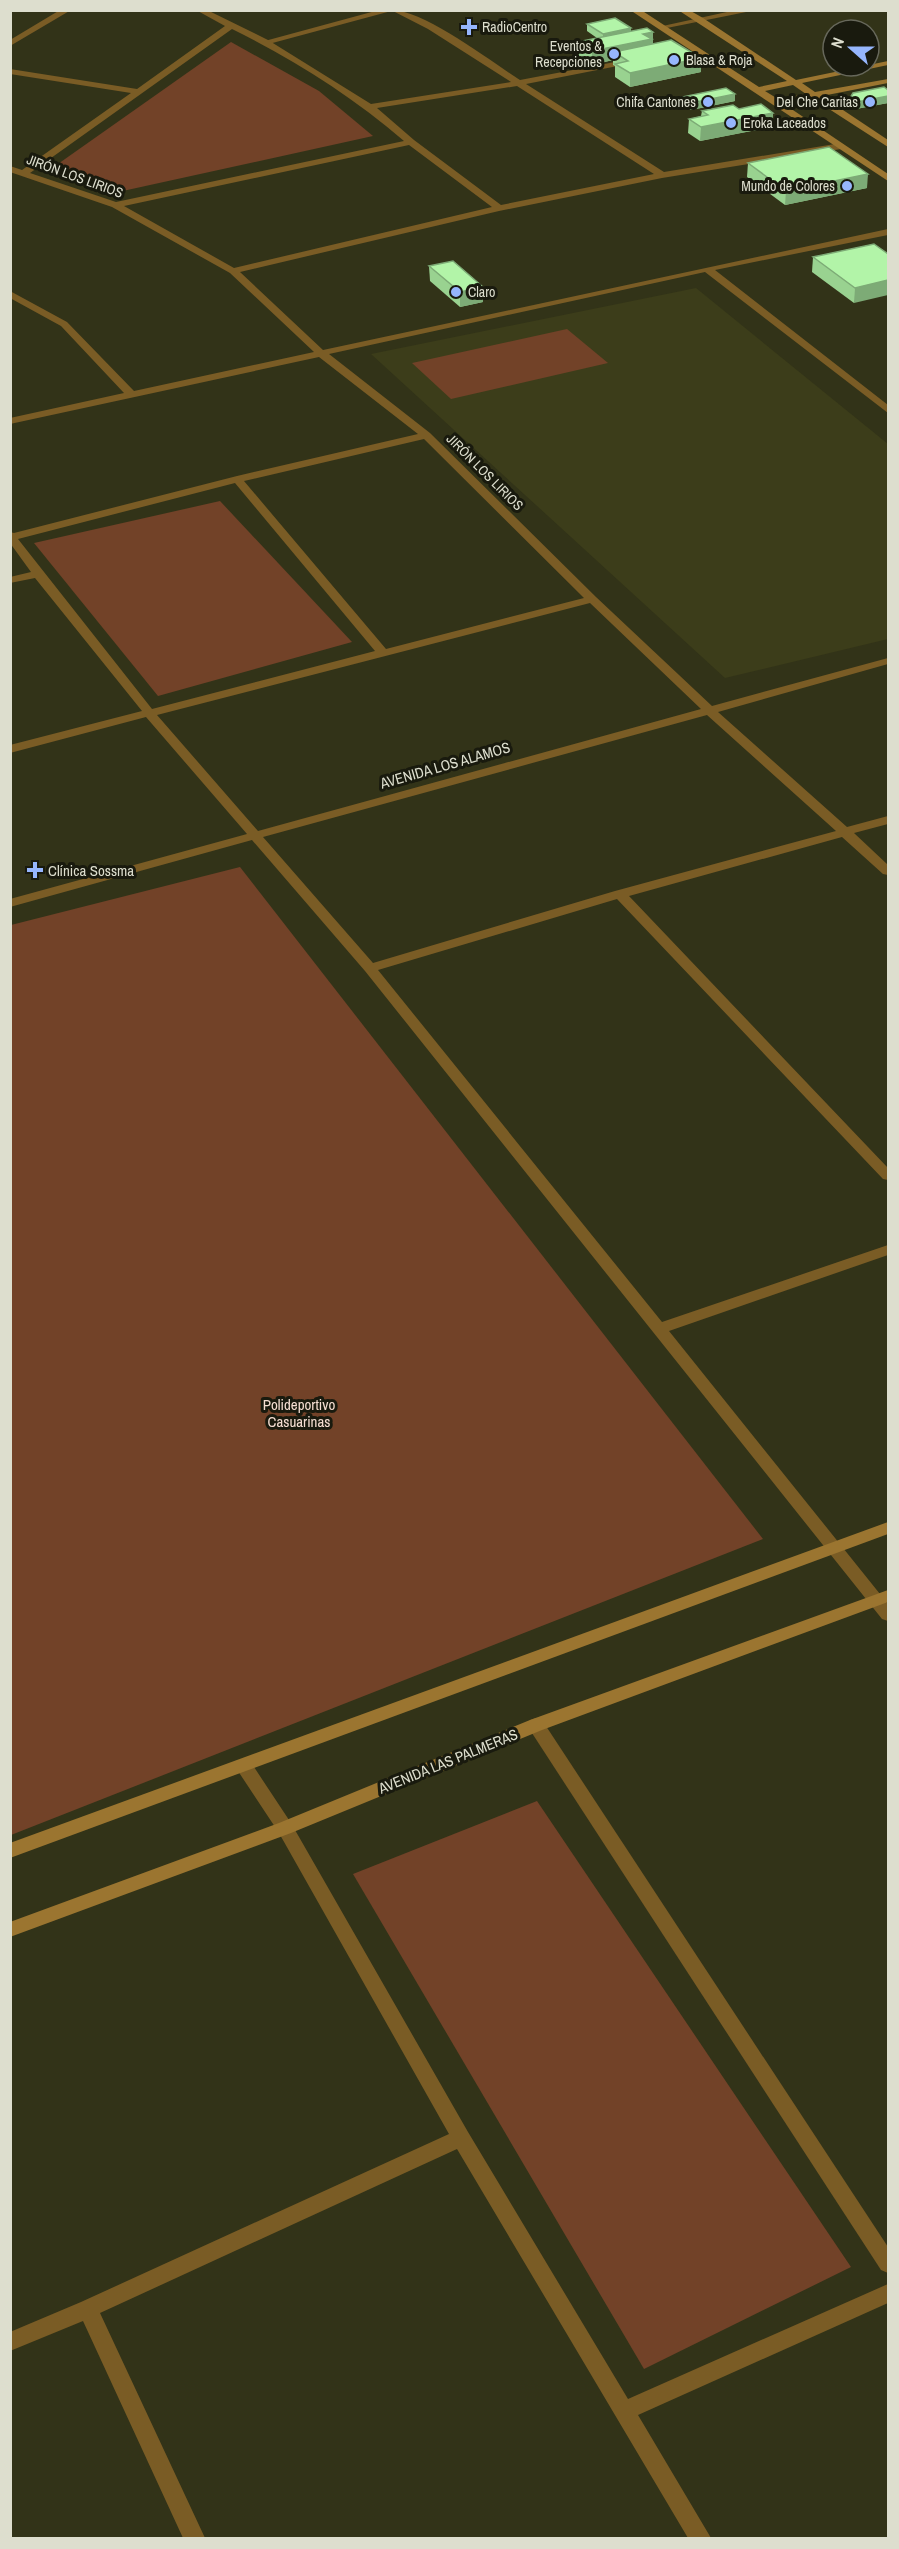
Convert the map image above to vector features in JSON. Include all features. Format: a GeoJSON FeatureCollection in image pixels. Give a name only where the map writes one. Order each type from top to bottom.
{"type":"FeatureCollection","features":[{"type":"Feature","properties":{"kind":"main road"},"geometry":{"type":"LineString","coordinates":[[634,10],[662,27],[689,48],[778,102],[888,178]]}},
{"type":"Feature","properties":{"kind":"main road"},"geometry":{"type":"LineString","coordinates":[[682,10],[816,95],[888,144]]}},
{"type":"Feature","properties":{"kind":"main road"},"geometry":{"type":"LineString","coordinates":[[758,90],[888,63]]}},
{"type":"Feature","properties":{"kind":"main road"},"geometry":{"type":"LineString","coordinates":[[778,102],[888,81]]}},
{"type":"Feature","properties":{"kind":"main road"},"geometry":{"type":"LineString","coordinates":[[10,1851],[888,1528]]}},
{"type":"Feature","properties":{"kind":"main road","name":"AVENIDA LAS PALMERAS"},"geometry":{"type":"LineString","coordinates":[[10,1930],[285,1828],[536,1725],[883,1599]]}},
{"type":"Feature","properties":{"kind":"street"},"geometry":{"type":"LineString","coordinates":[[10,44],[67,10]]}},
{"type":"Feature","properties":{"kind":"street"},"geometry":{"type":"LineString","coordinates":[[200,10],[265,42],[370,107],[411,142],[498,207]]}},
{"type":"Feature","properties":{"kind":"street"},"geometry":{"type":"LineString","coordinates":[[265,42],[391,10]]}},
{"type":"Feature","properties":{"kind":"street"},"geometry":{"type":"LineString","coordinates":[[395,10],[431,27],[662,175]]}},
{"type":"Feature","properties":{"kind":"street"},"geometry":{"type":"LineString","coordinates":[[662,27],[752,10]]}},
{"type":"Feature","properties":{"kind":"street"},"geometry":{"type":"LineString","coordinates":[[24,173],[230,26]]}},
{"type":"Feature","properties":{"kind":"street"},"geometry":{"type":"LineString","coordinates":[[370,107],[520,83],[645,57]]}},
{"type":"Feature","properties":{"kind":"street"},"geometry":{"type":"LineString","coordinates":[[10,71],[136,91]]}},
{"type":"Feature","properties":{"kind":"street"},"geometry":{"type":"LineString","coordinates":[[115,205],[411,142]]}},
{"type":"Feature","properties":{"kind":"street"},"geometry":{"type":"LineString","coordinates":[[233,271],[498,207],[662,175],[841,146]]}},
{"type":"Feature","properties":{"kind":"street","name":"JIRÓN LOS LIRIOS"},"geometry":{"type":"LineString","coordinates":[[10,169],[115,205],[233,271],[321,352],[426,435],[708,710],[888,871]]}},
{"type":"Feature","properties":{"kind":"street"},"geometry":{"type":"LineString","coordinates":[[10,421],[321,352],[888,232]]}},
{"type":"Feature","properties":{"kind":"street"},"geometry":{"type":"LineString","coordinates":[[707,269],[888,410]]}},
{"type":"Feature","properties":{"kind":"street"},"geometry":{"type":"LineString","coordinates":[[10,294],[64,324],[131,394]]}},
{"type":"Feature","properties":{"kind":"street"},"geometry":{"type":"LineString","coordinates":[[426,435],[237,479],[11,536],[38,574],[149,713],[370,968],[835,1548],[883,1599],[888,1615]]}},
{"type":"Feature","properties":{"kind":"street"},"geometry":{"type":"LineString","coordinates":[[237,479],[383,653]]}},
{"type":"Feature","properties":{"kind":"street"},"geometry":{"type":"LineString","coordinates":[[10,580],[38,574]]}},
{"type":"Feature","properties":{"kind":"street"},"geometry":{"type":"LineString","coordinates":[[10,749],[592,599]]}},
{"type":"Feature","properties":{"kind":"street","name":"AVENIDA LOS ALAMOS"},"geometry":{"type":"LineString","coordinates":[[10,903],[888,661]]}},
{"type":"Feature","properties":{"kind":"street"},"geometry":{"type":"LineString","coordinates":[[370,968],[620,894],[888,820]]}},
{"type":"Feature","properties":{"kind":"street"},"geometry":{"type":"LineString","coordinates":[[620,894],[888,1176]]}},
{"type":"Feature","properties":{"kind":"street"},"geometry":{"type":"LineString","coordinates":[[660,1328],[888,1250]]}},
{"type":"Feature","properties":{"kind":"street"},"geometry":{"type":"LineString","coordinates":[[536,1725],[888,2264]]}},
{"type":"Feature","properties":{"kind":"street"},"geometry":{"type":"LineString","coordinates":[[244,1766],[285,1828],[461,2138],[700,2538]]}},
{"type":"Feature","properties":{"kind":"street"},"geometry":{"type":"LineString","coordinates":[[10,2342],[88,2309],[461,2138]]}},
{"type":"Feature","properties":{"kind":"street"},"geometry":{"type":"LineString","coordinates":[[624,2411],[888,2293]]}},
{"type":"Feature","properties":{"kind":"street"},"geometry":{"type":"LineString","coordinates":[[88,2309],[194,2538]]}},
{"type":"Feature","properties":{"kind":"shaded area"},"geometry":{"type":"Polygon","coordinates":[[[696,288],[888,444],[888,639],[725,678],[371,354],[696,288]]]}},
{"type":"Feature","properties":{"kind":"green space"},"geometry":{"type":"Polygon","coordinates":[[[231,42],[319,91],[373,136],[109,194],[48,171],[231,42]]]}},
{"type":"Feature","properties":{"kind":"green space"},"geometry":{"type":"Polygon","coordinates":[[[567,329],[608,363],[451,399],[412,363],[567,329]]]}},
{"type":"Feature","properties":{"kind":"green space"},"geometry":{"type":"Polygon","coordinates":[[[220,501],[352,642],[158,696],[34,543],[220,501]]]}},
{"type":"Feature","properties":{"kind":"green space","name":"Polideportivo Casuarinas"},"geometry":{"type":"Polygon","coordinates":[[[240,867],[763,1539],[11,1835],[11,925],[240,867]]]}},
{"type":"Feature","properties":{"kind":"green space"},"geometry":{"type":"Polygon","coordinates":[[[537,1801],[851,2267],[644,2369],[353,1874],[537,1801]]]}},
{"type":"Feature","properties":{"kind":"building"},"geometry":{"type":"Polygon","coordinates":[[[615,18],[631,28],[603,34],[587,24],[615,18]]]}},
{"type":"Feature","properties":{"kind":"building"},"geometry":{"type":"Polygon","coordinates":[[[647,28],[653,32],[643,34],[652,39],[592,51],[577,42],[647,28]]]}},
{"type":"Feature","properties":{"kind":"building"},"geometry":{"type":"Polygon","coordinates":[[[671,40],[701,58],[630,73],[615,64],[628,61],[614,52],[671,40]]]}},
{"type":"Feature","properties":{"kind":"building"},"geometry":{"type":"Polygon","coordinates":[[[884,87],[888,90],[888,96],[857,102],[850,98],[853,93],[884,87]]]}},
{"type":"Feature","properties":{"kind":"building"},"geometry":{"type":"Polygon","coordinates":[[[726,88],[735,94],[691,103],[682,97],[726,88]]]}},
{"type":"Feature","properties":{"kind":"building"},"geometry":{"type":"Polygon","coordinates":[[[761,104],[773,113],[701,127],[689,119],[708,115],[702,111],[733,105],[739,109],[761,104]]]}},
{"type":"Feature","properties":{"kind":"building"},"geometry":{"type":"Polygon","coordinates":[[[829,147],[868,174],[786,191],[748,163],[829,147]]]}},
{"type":"Feature","properties":{"kind":"building"},"geometry":{"type":"Polygon","coordinates":[[[874,244],[888,254],[888,280],[855,288],[813,257],[874,244]]]}},
{"type":"Feature","properties":{"kind":"building"},"geometry":{"type":"Polygon","coordinates":[[[453,261],[483,287],[460,292],[429,266],[453,261]]]}},
{"type":"Feature","properties":{"kind":"place","name":"RadioCentro"},"geometry":{"type":"Point","coordinates":[469,27]}},
{"type":"Feature","properties":{"kind":"place","name":"Eventos & Recepciones"},"geometry":{"type":"Point","coordinates":[614,54]}},
{"type":"Feature","properties":{"kind":"place","name":"Blasa & Roja"},"geometry":{"type":"Point","coordinates":[674,60]}},
{"type":"Feature","properties":{"kind":"place","name":"Chifa Cantones"},"geometry":{"type":"Point","coordinates":[708,102]}},
{"type":"Feature","properties":{"kind":"place","name":"Del Che Caritas"},"geometry":{"type":"Point","coordinates":[870,102]}},
{"type":"Feature","properties":{"kind":"place","name":"Eroka Laceados"},"geometry":{"type":"Point","coordinates":[731,123]}},
{"type":"Feature","properties":{"kind":"place","name":"Mundo de Colores"},"geometry":{"type":"Point","coordinates":[847,186]}},
{"type":"Feature","properties":{"kind":"place","name":"Claro"},"geometry":{"type":"Point","coordinates":[456,292]}},
{"type":"Feature","properties":{"kind":"place","name":"Clínica Sossma"},"geometry":{"type":"Point","coordinates":[35,870]}}]}
